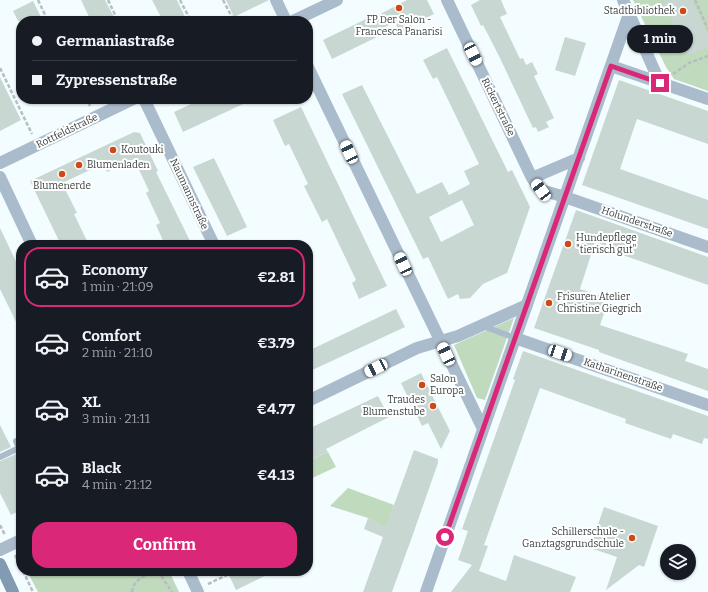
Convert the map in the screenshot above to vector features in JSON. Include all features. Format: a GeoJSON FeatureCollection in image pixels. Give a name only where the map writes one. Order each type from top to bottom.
{"type":"FeatureCollection","features":[{"type":"Feature","properties":{"kind":"street"},"geometry":{"type":"LineString","coordinates":[[276,0],[284,16]]}},
{"type":"Feature","properties":{"kind":"street"},"geometry":{"type":"LineString","coordinates":[[303,16],[337,0]]}},
{"type":"Feature","properties":{"kind":"street","name":"Rickertstraße"},"geometry":{"type":"LineString","coordinates":[[447,0],[532,178],[541,190],[565,197]]}},
{"type":"Feature","properties":{"kind":"street"},"geometry":{"type":"LineString","coordinates":[[623,0],[660,83]]}},
{"type":"Feature","properties":{"kind":"street"},"geometry":{"type":"LineString","coordinates":[[426,592],[629,14]]}},
{"type":"Feature","properties":{"kind":"street"},"geometry":{"type":"LineString","coordinates":[[611,66],[708,99]]}},
{"type":"Feature","properties":{"kind":"street"},"geometry":{"type":"LineString","coordinates":[[313,77],[483,430]]}},
{"type":"Feature","properties":{"kind":"street","name":"Rottfeldstraße"},"geometry":{"type":"LineString","coordinates":[[0,163],[123,104]]}},
{"type":"Feature","properties":{"kind":"street","name":"Naumannstraße"},"geometry":{"type":"LineString","coordinates":[[146,104],[212,240]]}},
{"type":"Feature","properties":{"kind":"street"},"geometry":{"type":"LineString","coordinates":[[532,178],[579,158]]}},
{"type":"Feature","properties":{"kind":"street"},"geometry":{"type":"LineString","coordinates":[[0,177],[30,240]]}},
{"type":"Feature","properties":{"kind":"street","name":"Holunderstraße"},"geometry":{"type":"LineString","coordinates":[[565,197],[708,247]]}},
{"type":"Feature","properties":{"kind":"street"},"geometry":{"type":"LineString","coordinates":[[313,399],[417,348],[458,336],[527,305]]}},
{"type":"Feature","properties":{"kind":"street","name":"Katharinenstraße"},"geometry":{"type":"LineString","coordinates":[[515,338],[708,405]]}},
{"type":"Feature","properties":{"kind":"street"},"geometry":{"type":"LineString","coordinates":[[0,550],[16,542]]}},
{"type":"Feature","properties":{"kind":"street"},"geometry":{"type":"LineString","coordinates":[[0,564],[12,592]]}},
{"type":"Feature","properties":{"kind":"street"},"geometry":{"type":"LineString","coordinates":[[190,576],[197,591]]}},
{"type":"Feature","properties":{"kind":"lane"},"geometry":{"type":"LineString","coordinates":[[481,325],[515,338]]}},
{"type":"Feature","properties":{"kind":"lane"},"geometry":{"type":"LineString","coordinates":[[0,457],[16,449]]}},
{"type":"Feature","properties":{"kind":"path"},"geometry":{"type":"LineString","coordinates":[[38,0],[46,16]]}},
{"type":"Feature","properties":{"kind":"path"},"geometry":{"type":"LineString","coordinates":[[108,0],[116,16]]}},
{"type":"Feature","properties":{"kind":"path"},"geometry":{"type":"LineString","coordinates":[[180,0],[188,16]]}},
{"type":"Feature","properties":{"kind":"path"},"geometry":{"type":"LineString","coordinates":[[223,0],[231,16]]}},
{"type":"Feature","properties":{"kind":"path"},"geometry":{"type":"LineString","coordinates":[[695,0],[708,28]]}},
{"type":"Feature","properties":{"kind":"path"},"geometry":{"type":"LineString","coordinates":[[660,83],[689,63],[708,56]]}},
{"type":"Feature","properties":{"kind":"path"},"geometry":{"type":"LineString","coordinates":[[0,68],[16,101]]}},
{"type":"Feature","properties":{"kind":"path"},"geometry":{"type":"LineString","coordinates":[[18,104],[25,119]]}},
{"type":"Feature","properties":{"kind":"path"},"geometry":{"type":"LineString","coordinates":[[25,576],[33,592]]}},
{"type":"Feature","properties":{"kind":"path"},"geometry":{"type":"LineString","coordinates":[[132,592],[133,587],[140,578],[145,576]]}},
{"type":"Feature","properties":{"kind":"path"},"geometry":{"type":"LineString","coordinates":[[161,576],[172,592]]}},
{"type":"Feature","properties":{"kind":"path"},"geometry":{"type":"LineString","coordinates":[[197,591],[225,576]]}},
{"type":"Feature","properties":{"kind":"green space"},"geometry":{"type":"Polygon","coordinates":[[[633,0],[708,0],[708,91],[674,79],[666,67],[633,0]]]}},
{"type":"Feature","properties":{"kind":"green space"},"geometry":{"type":"Polygon","coordinates":[[[514,318],[485,400],[477,398],[454,345],[514,318]]]}},
{"type":"Feature","properties":{"kind":"green space"},"geometry":{"type":"Polygon","coordinates":[[[328,452],[336,467],[313,478],[313,459],[328,452]]]}},
{"type":"Feature","properties":{"kind":"green space"},"geometry":{"type":"Polygon","coordinates":[[[348,488],[394,505],[386,528],[368,518],[330,506],[348,488]]]}},
{"type":"Feature","properties":{"kind":"green space"},"geometry":{"type":"Polygon","coordinates":[[[30,576],[171,576],[179,592],[38,592],[30,576]]]}},
{"type":"Feature","properties":{"kind":"building"},"geometry":{"type":"Polygon","coordinates":[[[81,0],[105,0],[113,16],[89,16],[81,0]]]}},
{"type":"Feature","properties":{"kind":"building"},"geometry":{"type":"Polygon","coordinates":[[[152,0],[177,0],[185,16],[160,16],[152,0]]]}},
{"type":"Feature","properties":{"kind":"building"},"geometry":{"type":"Polygon","coordinates":[[[226,0],[269,0],[236,16],[234,16],[226,0]]]}},
{"type":"Feature","properties":{"kind":"building"},"geometry":{"type":"Polygon","coordinates":[[[407,0],[427,0],[434,14],[411,25],[412,27],[400,33],[395,22],[375,32],[377,37],[332,59],[323,40],[368,18],[369,20],[407,0]]]}},
{"type":"Feature","properties":{"kind":"building"},"geometry":{"type":"Polygon","coordinates":[[[480,0],[501,0],[507,14],[500,17],[520,59],[523,58],[526,65],[532,62],[538,74],[534,76],[554,118],[546,122],[549,127],[538,132],[536,127],[533,128],[498,54],[483,25],[481,26],[471,5],[480,0]]]}},
{"type":"Feature","properties":{"kind":"building"},"geometry":{"type":"Polygon","coordinates":[[[663,0],[692,0],[708,35],[708,47],[688,55],[663,0]]]}},
{"type":"Feature","properties":{"kind":"building"},"geometry":{"type":"Polygon","coordinates":[[[33,1],[40,16],[16,17],[13,11],[33,1]]]}},
{"type":"Feature","properties":{"kind":"building"},"geometry":{"type":"Polygon","coordinates":[[[565,37],[586,43],[575,76],[555,70],[565,37]]]}},
{"type":"Feature","properties":{"kind":"building"},"geometry":{"type":"Polygon","coordinates":[[[447,48],[508,172],[512,170],[530,207],[507,273],[483,284],[470,298],[460,299],[458,294],[448,299],[428,257],[423,259],[342,94],[362,85],[417,194],[442,182],[449,195],[470,184],[464,171],[479,164],[437,77],[433,79],[423,60],[447,48]],[[462,200],[429,217],[441,242],[474,225],[462,200]]]}},
{"type":"Feature","properties":{"kind":"building"},"geometry":{"type":"Polygon","coordinates":[[[0,77],[21,120],[0,131],[0,77]]]}},
{"type":"Feature","properties":{"kind":"building"},"geometry":{"type":"Polygon","coordinates":[[[619,80],[708,111],[708,144],[637,119],[620,169],[708,200],[708,229],[582,185],[619,80]]]}},
{"type":"Feature","properties":{"kind":"building"},"geometry":{"type":"Polygon","coordinates":[[[191,104],[243,104],[183,132],[174,112],[191,104]]]}},
{"type":"Feature","properties":{"kind":"building"},"geometry":{"type":"Polygon","coordinates":[[[301,107],[387,286],[359,299],[352,283],[356,280],[327,219],[322,222],[304,186],[308,184],[289,144],[285,146],[273,120],[301,107]]]}},
{"type":"Feature","properties":{"kind":"building"},"geometry":{"type":"Polygon","coordinates":[[[134,132],[140,133],[158,171],[156,172],[190,240],[163,240],[156,225],[160,223],[146,193],[149,191],[134,159],[107,172],[103,164],[62,183],[77,213],[74,214],[87,240],[59,240],[30,181],[134,132]]]}},
{"type":"Feature","properties":{"kind":"building"},"geometry":{"type":"Polygon","coordinates":[[[214,158],[247,227],[227,236],[193,167],[214,158]]]}},
{"type":"Feature","properties":{"kind":"building"},"geometry":{"type":"Polygon","coordinates":[[[576,210],[708,257],[708,285],[617,253],[618,250],[595,242],[580,289],[609,299],[600,325],[688,354],[685,361],[708,369],[708,391],[599,352],[599,350],[534,328],[576,210]]]}},
{"type":"Feature","properties":{"kind":"building"},"geometry":{"type":"Polygon","coordinates":[[[0,228],[16,262],[16,322],[0,289],[0,228]]]}},
{"type":"Feature","properties":{"kind":"building"},"geometry":{"type":"Polygon","coordinates":[[[396,309],[405,327],[313,370],[313,349],[396,309]]]}},
{"type":"Feature","properties":{"kind":"building"},"geometry":{"type":"Polygon","coordinates":[[[523,351],[708,416],[708,439],[704,438],[702,444],[673,434],[671,439],[625,423],[626,419],[540,388],[484,545],[488,546],[479,571],[506,581],[514,555],[576,577],[570,592],[451,592],[472,565],[458,560],[468,531],[462,529],[515,380],[513,379],[523,351]]]}},
{"type":"Feature","properties":{"kind":"building"},"geometry":{"type":"Polygon","coordinates":[[[421,373],[450,431],[441,449],[428,423],[422,426],[401,383],[421,373]]]}},
{"type":"Feature","properties":{"kind":"building"},"geometry":{"type":"Polygon","coordinates":[[[378,396],[389,417],[326,449],[328,452],[313,459],[313,427],[378,396]]]}},
{"type":"Feature","properties":{"kind":"building"},"geometry":{"type":"Polygon","coordinates":[[[0,425],[11,447],[0,452],[0,425]]]}},
{"type":"Feature","properties":{"kind":"building"},"geometry":{"type":"Polygon","coordinates":[[[414,450],[438,459],[438,463],[412,537],[392,592],[363,592],[383,537],[364,529],[368,518],[386,527],[414,450]]]}},
{"type":"Feature","properties":{"kind":"building"},"geometry":{"type":"Polygon","coordinates":[[[16,454],[16,512],[11,515],[0,493],[0,461],[16,454]]]}},
{"type":"Feature","properties":{"kind":"building"},"geometry":{"type":"Polygon","coordinates":[[[604,507],[658,526],[644,567],[639,565],[606,590],[617,557],[590,548],[604,507]]]}},
{"type":"Feature","properties":{"kind":"building"},"geometry":{"type":"Polygon","coordinates":[[[229,576],[265,576],[236,590],[229,576]]]}},
{"type":"Feature","properties":{"kind":"place","name":"FP Der Salon - Francesca Panarisi"},"geometry":{"type":"Point","coordinates":[399,8]}},
{"type":"Feature","properties":{"kind":"place","name":"Stadtbibliothek"},"geometry":{"type":"Point","coordinates":[683,11]}},
{"type":"Feature","properties":{"kind":"place","name":"Koutouki"},"geometry":{"type":"Point","coordinates":[113,150]}},
{"type":"Feature","properties":{"kind":"place","name":"Blumenladen"},"geometry":{"type":"Point","coordinates":[79,165]}},
{"type":"Feature","properties":{"kind":"place","name":"Blumenerde"},"geometry":{"type":"Point","coordinates":[62,174]}},
{"type":"Feature","properties":{"kind":"place","name":"Hundepflege \"tierisch gut\""},"geometry":{"type":"Point","coordinates":[568,244]}},
{"type":"Feature","properties":{"kind":"place","name":"Frisuren Atelier Christine Giegrich"},"geometry":{"type":"Point","coordinates":[549,303]}},
{"type":"Feature","properties":{"kind":"place","name":"Salon Europa"},"geometry":{"type":"Point","coordinates":[422,385]}},
{"type":"Feature","properties":{"kind":"place","name":"Traudes Blumenstube"},"geometry":{"type":"Point","coordinates":[433,406]}},
{"type":"Feature","properties":{"kind":"place","name":"Schillerschule - Ganztagsgrundschule"},"geometry":{"type":"Point","coordinates":[632,538]}},
{"type":"Feature","properties":{"kind":"route"},"geometry":{"type":"LineString","coordinates":[[445,537],[611,66],[660,83]]}}]}
